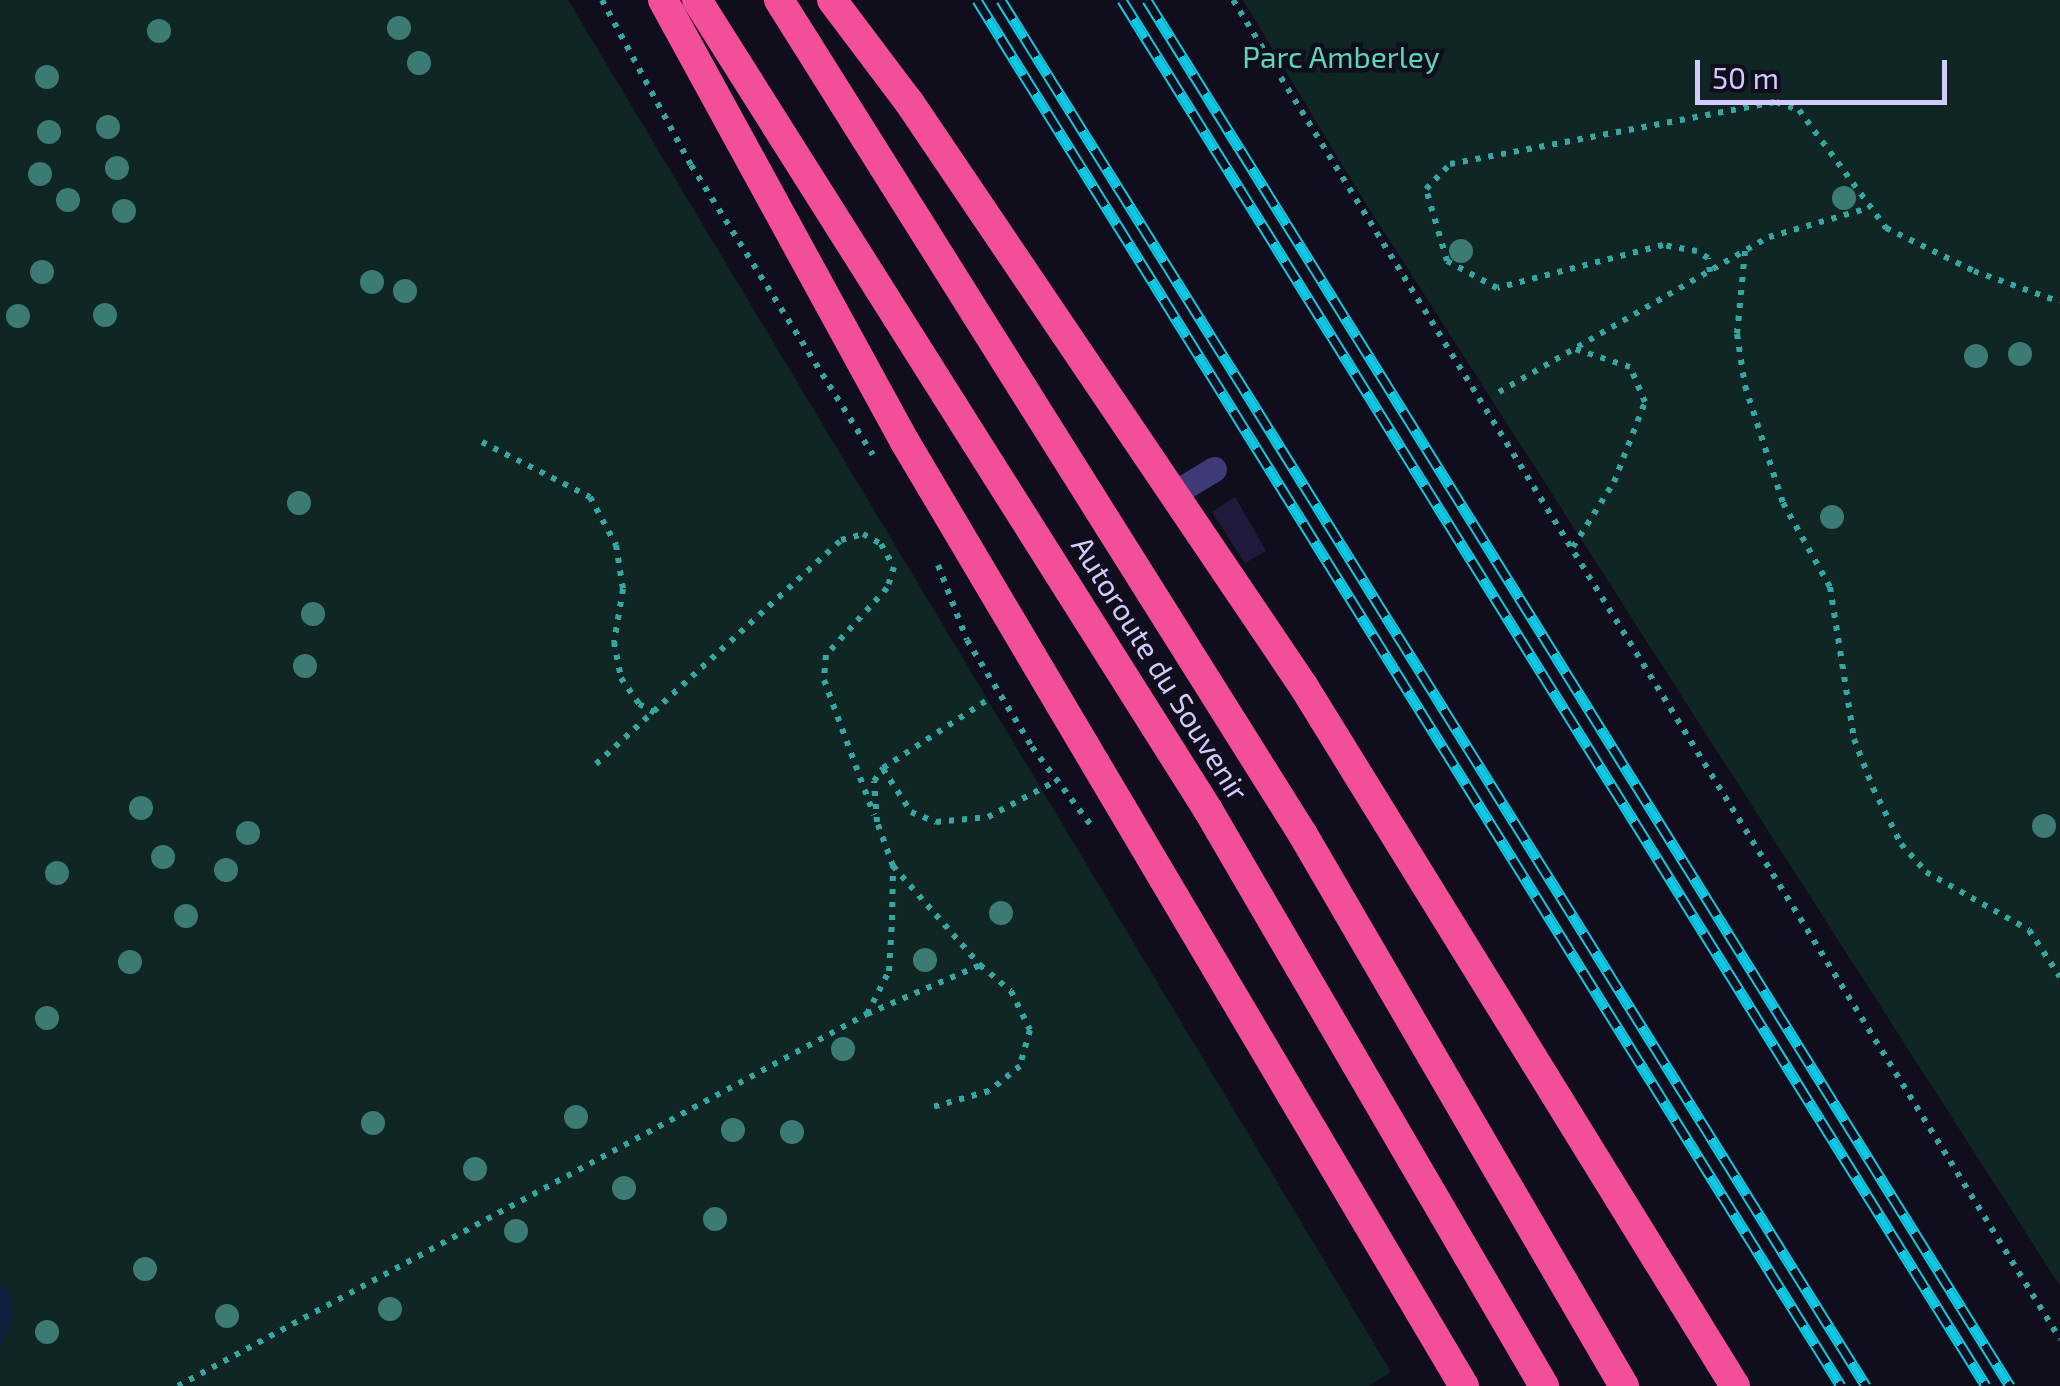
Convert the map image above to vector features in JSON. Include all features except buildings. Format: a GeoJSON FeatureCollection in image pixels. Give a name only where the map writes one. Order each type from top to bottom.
{"type":"FeatureCollection","features":[{"type":"Feature","properties":{"kind":"highway"},"geometry":{"type":"LineString","coordinates":[[663,0],[905,442],[1464,1386]]}},
{"type":"Feature","properties":{"kind":"highway","name":"Autoroute du Souvenir"},"geometry":{"type":"LineString","coordinates":[[697,0],[1171,750],[1544,1386]]}},
{"type":"Feature","properties":{"kind":"highway","name":"Autoroute du Souvenir"},"geometry":{"type":"LineString","coordinates":[[779,0],[1272,785],[1624,1386]]}},
{"type":"Feature","properties":{"kind":"highway"},"geometry":{"type":"LineString","coordinates":[[832,0],[909,102],[1392,825],[1735,1386]]}},
{"type":"Feature","properties":{"kind":"lane"},"geometry":{"type":"LineString","coordinates":[[1172,494],[1214,469]]}},
{"type":"Feature","properties":{"kind":"path"},"geometry":{"type":"LineString","coordinates":[[602,0],[691,166],[877,462]]}},
{"type":"Feature","properties":{"kind":"path"},"geometry":{"type":"LineString","coordinates":[[1233,0],[2060,1338]]}},
{"type":"Feature","properties":{"kind":"path"},"geometry":{"type":"LineString","coordinates":[[1710,272],[1708,258],[1697,250],[1663,245],[1497,288],[1448,261],[1426,189],[1450,164],[1776,102],[1799,110],[1869,208],[1898,234],[2060,302]]}},
{"type":"Feature","properties":{"kind":"path"},"geometry":{"type":"LineString","coordinates":[[1499,392],[1769,236],[1869,208]]}},
{"type":"Feature","properties":{"kind":"path"},"geometry":{"type":"LineString","coordinates":[[1745,251],[1737,334],[1746,386],[1782,503],[1830,588],[1854,738],[1873,788],[1901,844],[1926,872],[2029,930],[2060,977]]}},
{"type":"Feature","properties":{"kind":"path"},"geometry":{"type":"LineString","coordinates":[[1560,355],[1582,348],[1621,362],[1636,372],[1645,395],[1623,464],[1572,547]]}},
{"type":"Feature","properties":{"kind":"path"},"geometry":{"type":"LineString","coordinates":[[482,442],[590,497],[616,545],[623,589],[614,642],[622,678],[639,704],[655,713]]}},
{"type":"Feature","properties":{"kind":"path"},"geometry":{"type":"LineString","coordinates":[[596,764],[842,540],[862,534],[880,544],[894,567],[887,588],[826,655],[824,680],[893,866],[980,966],[1011,991],[1030,1030],[1020,1066],[989,1091],[932,1107]]}},
{"type":"Feature","properties":{"kind":"path"},"geometry":{"type":"LineString","coordinates":[[883,768],[911,812],[936,822],[988,817],[1056,781],[968,640],[934,557]]}},
{"type":"Feature","properties":{"kind":"path"},"geometry":{"type":"LineString","coordinates":[[876,822],[874,781],[883,768],[992,697]]}},
{"type":"Feature","properties":{"kind":"path"},"geometry":{"type":"LineString","coordinates":[[867,1014],[889,972],[893,866]]}},
{"type":"Feature","properties":{"kind":"path"},"geometry":{"type":"LineString","coordinates":[[178,1386],[867,1014],[980,966]]}},
{"type":"Feature","properties":{"kind":"green space"},"geometry":{"type":"Polygon","coordinates":[[[0,0],[568,0],[1391,1372],[1368,1386],[0,1386],[0,0]]]}},
{"type":"Feature","properties":{"kind":"green space","name":"Parc Amberley"},"geometry":{"type":"Polygon","coordinates":[[[1243,0],[2060,0],[2060,1286],[1356,188],[1243,0]]]}},
{"type":"Feature","properties":{"kind":"water"},"geometry":{"type":"Polygon","coordinates":[[[0,1284],[10,1290],[14,1314],[0,1350],[0,1284]]]}},
{"type":"Feature","properties":{"kind":"railway"},"geometry":{"type":"LineString","coordinates":[[977,0],[1841,1386]]}},
{"type":"Feature","properties":{"kind":"railway"},"geometry":{"type":"LineString","coordinates":[[1001,0],[1866,1386]]}},
{"type":"Feature","properties":{"kind":"railway"},"geometry":{"type":"LineString","coordinates":[[1122,0],[1986,1386]]}},
{"type":"Feature","properties":{"kind":"railway"},"geometry":{"type":"LineString","coordinates":[[1147,0],[2010,1386]]}}]}
